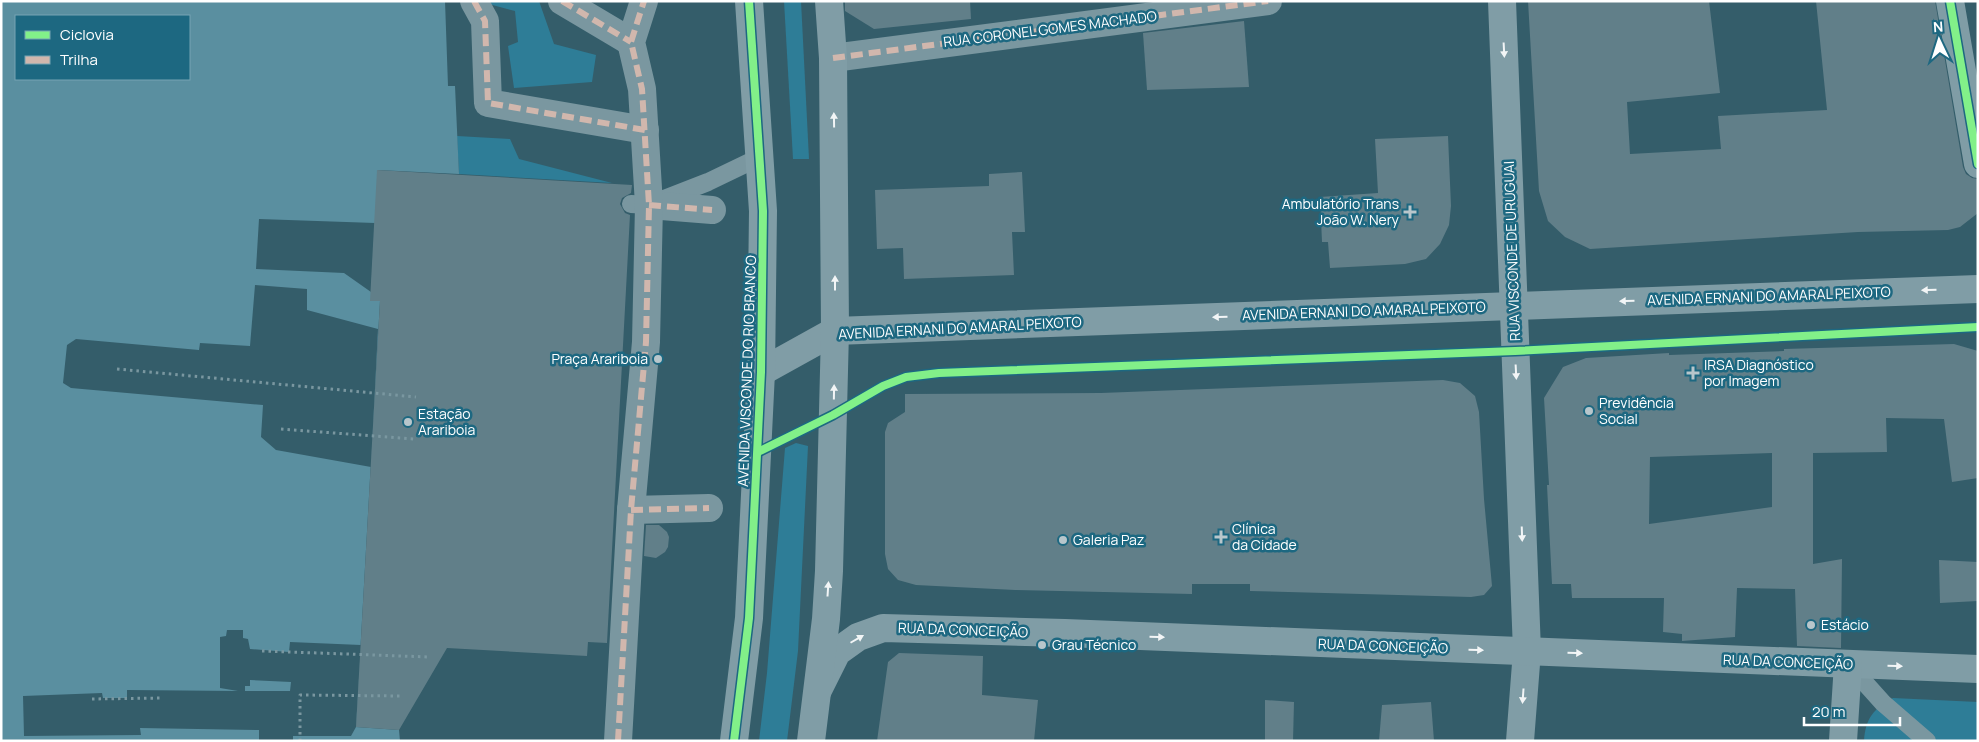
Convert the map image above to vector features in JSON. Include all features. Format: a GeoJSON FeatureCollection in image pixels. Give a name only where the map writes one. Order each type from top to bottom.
{"type":"FeatureCollection","features":[{"type":"Feature","properties":{"kind":"main road","name":"AVENIDA VISCONDE DO RIO BRANCO"},"geometry":{"type":"LineString","coordinates":[[734,741],[749,618],[761,372],[764,211],[749,1]]}},
{"type":"Feature","properties":{"kind":"main road"},"geometry":{"type":"LineString","coordinates":[[811,741],[830,571],[835,331],[833,58],[829,1]]}},
{"type":"Feature","properties":{"kind":"main road","name":"RUA VISCONDE DE URUGUAI"},"geometry":{"type":"LineString","coordinates":[[1502,1],[1527,651],[1520,741]]}},
{"type":"Feature","properties":{"kind":"main road"},"geometry":{"type":"LineString","coordinates":[[1950,1],[1978,164]]}},
{"type":"Feature","properties":{"kind":"main road","name":"AVENIDA ERNANI DO AMARAL PEIXOTO"},"geometry":{"type":"LineString","coordinates":[[761,372],[835,331],[1978,289]]}},
{"type":"Feature","properties":{"kind":"main road","name":"RUA DA CONCEIÇÃO"},"geometry":{"type":"LineString","coordinates":[[818,690],[837,652],[858,636],[883,628],[1978,669]]}},
{"type":"Feature","properties":{"kind":"main road"},"geometry":{"type":"LineString","coordinates":[[1843,741],[1848,664]]}},
{"type":"Feature","properties":{"kind":"street"},"geometry":{"type":"LineString","coordinates":[[474,1],[485,21],[488,104],[645,130]]}},
{"type":"Feature","properties":{"kind":"street"},"geometry":{"type":"LineString","coordinates":[[562,1],[631,42]]}},
{"type":"Feature","properties":{"kind":"street"},"geometry":{"type":"LineString","coordinates":[[618,741],[631,510],[646,342],[640,205],[645,130],[642,89],[631,42],[644,1]]}},
{"type":"Feature","properties":{"kind":"street","name":"RUA CORONEL GOMES MACHADO"},"geometry":{"type":"LineString","coordinates":[[833,58],[1268,1]]}},
{"type":"Feature","properties":{"kind":"street"},"geometry":{"type":"LineString","coordinates":[[640,205],[712,210]]}},
{"type":"Feature","properties":{"kind":"street"},"geometry":{"type":"LineString","coordinates":[[631,510],[708,508]]}},
{"type":"Feature","properties":{"kind":"lane"},"geometry":{"type":"LineString","coordinates":[[640,205],[708,182],[760,157]]}},
{"type":"Feature","properties":{"kind":"lane"},"geometry":{"type":"LineString","coordinates":[[1848,664],[1883,704],[1927,741]]}},
{"type":"Feature","properties":{"kind":"path"},"geometry":{"type":"LineString","coordinates":[[117,369],[416,397]]}},
{"type":"Feature","properties":{"kind":"path"},"geometry":{"type":"LineString","coordinates":[[282,429],[414,439]]}},
{"type":"Feature","properties":{"kind":"path"},"geometry":{"type":"LineString","coordinates":[[262,651],[429,657]]}},
{"type":"Feature","properties":{"kind":"path"},"geometry":{"type":"LineString","coordinates":[[300,741],[300,695],[403,696]]}},
{"type":"Feature","properties":{"kind":"path"},"geometry":{"type":"LineString","coordinates":[[92,699],[162,698]]}},
{"type":"Feature","properties":{"kind":"shaded area"},"geometry":{"type":"Polygon","coordinates":[[[1,1],[445,1],[448,86],[455,86],[459,174],[378,170],[371,301],[380,301],[356,727],[399,730],[400,741],[1,741],[1,1]]]}},
{"type":"Feature","properties":{"kind":"shaded area"},"geometry":{"type":"Polygon","coordinates":[[[485,1],[539,1],[554,44],[596,55],[592,82],[514,88],[508,46],[518,42],[515,11],[485,3],[485,1]]]}},
{"type":"Feature","properties":{"kind":"shaded area"},"geometry":{"type":"Polygon","coordinates":[[[784,1],[801,1],[809,159],[793,159],[784,1]]]}},
{"type":"Feature","properties":{"kind":"shaded area"},"geometry":{"type":"Polygon","coordinates":[[[457,136],[510,139],[519,159],[612,183],[459,174],[457,136]]]}},
{"type":"Feature","properties":{"kind":"shaded area"},"geometry":{"type":"Polygon","coordinates":[[[796,443],[808,446],[798,651],[787,741],[759,741],[767,673],[785,448],[796,443]]]}},
{"type":"Feature","properties":{"kind":"shaded area"},"geometry":{"type":"Polygon","coordinates":[[[1893,698],[1978,702],[1978,741],[1864,741],[1866,726],[1872,715],[1893,698]]]}},
{"type":"Feature","properties":{"kind":"pier"},"geometry":{"type":"Polygon","coordinates":[[[259,219],[375,223],[371,292],[344,273],[256,269],[259,219]]]}},
{"type":"Feature","properties":{"kind":"pier"},"geometry":{"type":"Polygon","coordinates":[[[255,285],[307,289],[307,310],[378,329],[371,467],[276,450],[261,437],[263,405],[71,388],[63,383],[67,345],[76,339],[199,350],[200,343],[250,346],[255,285]]]}},
{"type":"Feature","properties":{"kind":"pier"},"geometry":{"type":"Polygon","coordinates":[[[227,630],[243,630],[243,638],[248,639],[250,649],[289,652],[290,642],[361,645],[356,727],[351,736],[293,736],[293,741],[259,741],[259,730],[140,728],[141,735],[24,736],[23,696],[102,693],[103,698],[127,698],[127,690],[238,691],[220,688],[220,637],[226,636],[227,630]],[[250,680],[250,686],[245,686],[245,691],[290,691],[291,682],[250,680]]]}},
{"type":"Feature","properties":{"kind":"building"},"geometry":{"type":"Polygon","coordinates":[[[845,1],[970,1],[971,19],[874,29],[845,11],[845,1]]]}},
{"type":"Feature","properties":{"kind":"building"},"geometry":{"type":"Polygon","coordinates":[[[1528,1],[1709,1],[1720,93],[1627,102],[1630,154],[1721,149],[1718,116],[1827,110],[1816,1],[1935,1],[1963,167],[1966,174],[1978,179],[1978,213],[1960,227],[1948,230],[1858,232],[1590,249],[1565,237],[1548,221],[1539,191],[1528,1]]]}},
{"type":"Feature","properties":{"kind":"building"},"geometry":{"type":"Polygon","coordinates":[[[1244,21],[1249,87],[1147,90],[1143,33],[1244,21]]]}},
{"type":"Feature","properties":{"kind":"building"},"geometry":{"type":"Polygon","coordinates":[[[1448,136],[1451,206],[1449,225],[1440,244],[1426,259],[1405,264],[1330,268],[1328,242],[1322,242],[1320,197],[1378,193],[1375,139],[1448,136]]]}},
{"type":"Feature","properties":{"kind":"building","name":"Estação Arariboia"},"geometry":{"type":"Polygon","coordinates":[[[377,170],[632,185],[631,193],[622,198],[620,204],[625,213],[630,215],[607,643],[588,642],[587,656],[447,648],[399,730],[356,727],[380,301],[370,301],[377,170]]]}},
{"type":"Feature","properties":{"kind":"building"},"geometry":{"type":"Polygon","coordinates":[[[1022,172],[1025,232],[1012,232],[1014,275],[904,279],[903,248],[877,249],[875,190],[989,186],[989,174],[1022,172]]]}},
{"type":"Feature","properties":{"kind":"building"},"geometry":{"type":"Polygon","coordinates":[[[1954,344],[1978,351],[1978,478],[1952,482],[1944,419],[1886,418],[1887,452],[1813,453],[1813,564],[1842,559],[1841,648],[1797,646],[1795,589],[1737,588],[1735,637],[1682,641],[1682,634],[1663,632],[1664,598],[1572,598],[1571,584],[1552,584],[1544,398],[1563,367],[1586,358],[1669,353],[1669,355],[1784,351],[1784,349],[1954,344]],[[1772,453],[1650,457],[1649,524],[1772,507],[1772,453]]]}},
{"type":"Feature","properties":{"kind":"building"},"geometry":{"type":"Polygon","coordinates":[[[1443,380],[1460,383],[1475,396],[1479,412],[1492,586],[1484,595],[1471,597],[1250,591],[1250,584],[1192,584],[1192,594],[1015,590],[916,585],[898,580],[888,569],[885,554],[885,432],[888,423],[905,412],[905,394],[1101,393],[1443,380]]]}},
{"type":"Feature","properties":{"kind":"building"},"geometry":{"type":"Polygon","coordinates":[[[646,525],[659,525],[667,532],[669,537],[668,547],[665,552],[656,558],[644,556],[646,525]]]}},
{"type":"Feature","properties":{"kind":"building"},"geometry":{"type":"Polygon","coordinates":[[[1939,560],[1978,562],[1978,601],[1940,603],[1939,560]]]}},
{"type":"Feature","properties":{"kind":"building"},"geometry":{"type":"Polygon","coordinates":[[[899,653],[983,656],[982,695],[1038,700],[1034,741],[877,741],[888,662],[899,653]]]}},
{"type":"Feature","properties":{"kind":"building"},"geometry":{"type":"Polygon","coordinates":[[[1265,700],[1294,702],[1293,741],[1265,741],[1265,700]]]}},
{"type":"Feature","properties":{"kind":"building"},"geometry":{"type":"Polygon","coordinates":[[[1431,702],[1434,741],[1379,741],[1382,705],[1431,702]]]}},
{"type":"Feature","properties":{"kind":"marked path"},"geometry":{"type":"LineString","coordinates":[[474,1],[485,21],[488,103],[645,130]]}},
{"type":"Feature","properties":{"kind":"marked path"},"geometry":{"type":"LineString","coordinates":[[562,1],[631,42]]}},
{"type":"Feature","properties":{"kind":"marked path"},"geometry":{"type":"LineString","coordinates":[[618,741],[631,510],[646,342],[649,205],[642,89],[631,42],[644,1]]}},
{"type":"Feature","properties":{"kind":"marked path"},"geometry":{"type":"LineString","coordinates":[[833,58],[1268,1]]}},
{"type":"Feature","properties":{"kind":"marked path"},"geometry":{"type":"LineString","coordinates":[[649,205],[712,210]]}},
{"type":"Feature","properties":{"kind":"marked path"},"geometry":{"type":"LineString","coordinates":[[631,510],[709,508]]}},
{"type":"Feature","properties":{"kind":"cycle path"},"geometry":{"type":"LineString","coordinates":[[734,741],[749,618],[761,372],[763,211],[749,1]]}},
{"type":"Feature","properties":{"kind":"cycle path"},"geometry":{"type":"LineString","coordinates":[[1950,1],[1978,164]]}},
{"type":"Feature","properties":{"kind":"cycle path"},"geometry":{"type":"LineString","coordinates":[[758,452],[833,415],[883,386],[906,377],[939,373],[1515,351],[1978,327]]}},
{"type":"Feature","properties":{"kind":"place","name":"Ambulatório Trans João W. Nery"},"geometry":{"type":"Point","coordinates":[1410,212]}},
{"type":"Feature","properties":{"kind":"place","name":"Praça Arariboia"},"geometry":{"type":"Point","coordinates":[658,359]}},
{"type":"Feature","properties":{"kind":"place","name":"IRSA Diagnóstico por Imagem"},"geometry":{"type":"Point","coordinates":[1693,373]}},
{"type":"Feature","properties":{"kind":"place","name":"Previdência Social"},"geometry":{"type":"Point","coordinates":[1589,411]}},
{"type":"Feature","properties":{"kind":"place","name":"Estação Arariboia"},"geometry":{"type":"Point","coordinates":[408,422]}},
{"type":"Feature","properties":{"kind":"place","name":"Clínica da Cidade"},"geometry":{"type":"Point","coordinates":[1221,537]}},
{"type":"Feature","properties":{"kind":"place","name":"Galeria Paz"},"geometry":{"type":"Point","coordinates":[1063,540]}},
{"type":"Feature","properties":{"kind":"place","name":"Estácio"},"geometry":{"type":"Point","coordinates":[1811,625]}},
{"type":"Feature","properties":{"kind":"place","name":"Grau Técnico"},"geometry":{"type":"Point","coordinates":[1042,645]}}]}
